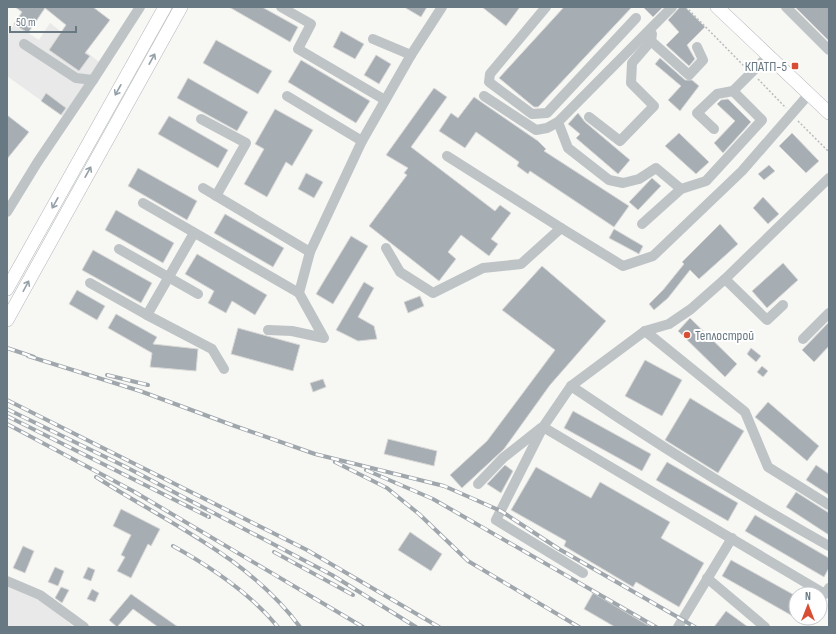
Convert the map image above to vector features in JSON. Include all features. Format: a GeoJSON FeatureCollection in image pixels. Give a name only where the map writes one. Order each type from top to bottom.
{"type":"FeatureCollection","features":[{"type":"Feature","properties":{"kind":"main road"},"geometry":{"type":"LineString","coordinates":[[7,289],[165,7]]}},
{"type":"Feature","properties":{"kind":"main road"},"geometry":{"type":"LineString","coordinates":[[7,320],[181,7]]}},
{"type":"Feature","properties":{"kind":"main road"},"geometry":{"type":"LineString","coordinates":[[717,7],[829,113]]}},
{"type":"Feature","properties":{"kind":"lane"},"geometry":{"type":"LineString","coordinates":[[7,212],[37,163],[140,7]]}},
{"type":"Feature","properties":{"kind":"lane"},"geometry":{"type":"LineString","coordinates":[[281,7],[311,24],[298,49],[385,100]]}},
{"type":"Feature","properties":{"kind":"lane"},"geometry":{"type":"LineString","coordinates":[[299,293],[310,252],[362,141],[411,55],[442,7]]}},
{"type":"Feature","properties":{"kind":"lane"},"geometry":{"type":"LineString","coordinates":[[546,7],[490,74],[489,82],[532,114],[547,113],[636,18]]}},
{"type":"Feature","properties":{"kind":"lane"},"geometry":{"type":"LineString","coordinates":[[484,96],[536,130],[547,128],[558,122],[653,28],[672,7]]}},
{"type":"Feature","properties":{"kind":"lane"},"geometry":{"type":"LineString","coordinates":[[786,7],[829,50]]}},
{"type":"Feature","properties":{"kind":"lane"},"geometry":{"type":"LineString","coordinates":[[589,117],[620,141],[654,106],[631,83],[632,63],[651,41],[653,28]]}},
{"type":"Feature","properties":{"kind":"lane"},"geometry":{"type":"LineString","coordinates":[[618,36],[632,49]]}},
{"type":"Feature","properties":{"kind":"lane"},"geometry":{"type":"LineString","coordinates":[[373,39],[411,55]]}},
{"type":"Feature","properties":{"kind":"lane"},"geometry":{"type":"LineString","coordinates":[[651,41],[689,75],[703,60],[697,47]]}},
{"type":"Feature","properties":{"kind":"lane"},"geometry":{"type":"LineString","coordinates":[[24,44],[76,78],[93,80]]}},
{"type":"Feature","properties":{"kind":"lane"},"geometry":{"type":"LineString","coordinates":[[714,129],[697,113],[717,94],[733,91],[768,56]]}},
{"type":"Feature","properties":{"kind":"lane"},"geometry":{"type":"LineString","coordinates":[[642,224],[681,189],[706,181],[762,120],[733,91]]}},
{"type":"Feature","properties":{"kind":"lane"},"geometry":{"type":"LineString","coordinates":[[447,156],[623,266],[653,256],[742,171],[809,94]]}},
{"type":"Feature","properties":{"kind":"lane"},"geometry":{"type":"LineString","coordinates":[[287,96],[362,141]]}},
{"type":"Feature","properties":{"kind":"lane"},"geometry":{"type":"LineString","coordinates":[[201,119],[246,143],[216,196]]}},
{"type":"Feature","properties":{"kind":"lane"},"geometry":{"type":"LineString","coordinates":[[558,122],[568,148],[609,180],[623,183],[639,178],[656,168],[681,189]]}},
{"type":"Feature","properties":{"kind":"lane"},"geometry":{"type":"LineString","coordinates":[[583,573],[496,520],[543,427],[570,386],[645,331],[669,324],[691,309],[725,279],[829,178]]}},
{"type":"Feature","properties":{"kind":"lane"},"geometry":{"type":"LineString","coordinates":[[203,188],[310,252]]}},
{"type":"Feature","properties":{"kind":"lane"},"geometry":{"type":"LineString","coordinates":[[143,203],[299,293],[324,338],[292,331],[268,330]]}},
{"type":"Feature","properties":{"kind":"lane"},"geometry":{"type":"LineString","coordinates":[[386,248],[400,272],[433,293],[483,268],[521,264],[561,228]]}},
{"type":"Feature","properties":{"kind":"lane"},"geometry":{"type":"LineString","coordinates":[[148,315],[194,233]]}},
{"type":"Feature","properties":{"kind":"lane"},"geometry":{"type":"LineString","coordinates":[[119,249],[169,276],[198,294]]}},
{"type":"Feature","properties":{"kind":"lane"},"geometry":{"type":"LineString","coordinates":[[725,279],[767,320],[782,305]]}},
{"type":"Feature","properties":{"kind":"lane"},"geometry":{"type":"LineString","coordinates":[[90,283],[212,349],[224,369]]}},
{"type":"Feature","properties":{"kind":"lane"},"geometry":{"type":"LineString","coordinates":[[803,340],[829,313]]}},
{"type":"Feature","properties":{"kind":"lane"},"geometry":{"type":"LineString","coordinates":[[645,331],[746,412],[768,467],[829,505]]}},
{"type":"Feature","properties":{"kind":"lane"},"geometry":{"type":"LineString","coordinates":[[570,386],[655,443],[748,500],[829,546]]}},
{"type":"Feature","properties":{"kind":"lane"},"geometry":{"type":"LineString","coordinates":[[478,484],[502,458],[543,427]]}},
{"type":"Feature","properties":{"kind":"lane"},"geometry":{"type":"LineString","coordinates":[[543,427],[825,594],[829,588]]}},
{"type":"Feature","properties":{"kind":"lane"},"geometry":{"type":"LineString","coordinates":[[678,627],[732,538]]}},
{"type":"Feature","properties":{"kind":"lane"},"geometry":{"type":"LineString","coordinates":[[707,578],[765,627]]}},
{"type":"Feature","properties":{"kind":"lane"},"geometry":{"type":"LineString","coordinates":[[7,581],[40,595],[84,627]]}},
{"type":"Feature","properties":{"kind":"shaded area"},"geometry":{"type":"Polygon","coordinates":[[[50,23],[99,62],[63,116],[7,76],[7,36],[14,24],[39,40],[50,23]]]}},
{"type":"Feature","properties":{"kind":"shaded area"},"geometry":{"type":"Polygon","coordinates":[[[7,586],[36,597],[74,627],[7,627],[7,586]]]}},
{"type":"Feature","properties":{"kind":"building"},"geometry":{"type":"Polygon","coordinates":[[[15,7],[93,7],[110,20],[85,53],[90,56],[79,71],[49,50],[66,25],[45,8],[28,33],[14,24],[22,12],[15,7]]]}},
{"type":"Feature","properties":{"kind":"building"},"geometry":{"type":"Polygon","coordinates":[[[229,7],[262,7],[298,27],[290,42],[229,7]]]}},
{"type":"Feature","properties":{"kind":"building"},"geometry":{"type":"Polygon","coordinates":[[[404,7],[427,7],[421,17],[404,7]]]}},
{"type":"Feature","properties":{"kind":"building"},"geometry":{"type":"Polygon","coordinates":[[[482,7],[520,7],[506,26],[482,7]]]}},
{"type":"Feature","properties":{"kind":"building"},"geometry":{"type":"Polygon","coordinates":[[[564,7],[632,7],[538,107],[534,107],[499,78],[564,7]]]}},
{"type":"Feature","properties":{"kind":"building"},"geometry":{"type":"Polygon","coordinates":[[[643,7],[663,7],[653,17],[643,7]]]}},
{"type":"Feature","properties":{"kind":"building"},"geometry":{"type":"Polygon","coordinates":[[[680,7],[685,7],[705,27],[687,45],[695,59],[689,66],[666,45],[679,32],[668,20],[680,7]]]}},
{"type":"Feature","properties":{"kind":"building"},"geometry":{"type":"Polygon","coordinates":[[[795,7],[829,7],[829,41],[795,7]]]}},
{"type":"Feature","properties":{"kind":"building"},"geometry":{"type":"Polygon","coordinates":[[[341,31],[364,44],[355,59],[333,47],[341,31]]]}},
{"type":"Feature","properties":{"kind":"building"},"geometry":{"type":"Polygon","coordinates":[[[216,40],[272,71],[258,94],[203,63],[216,40]]]}},
{"type":"Feature","properties":{"kind":"building"},"geometry":{"type":"Polygon","coordinates":[[[376,55],[391,64],[379,84],[364,75],[376,55]]]}},
{"type":"Feature","properties":{"kind":"building"},"geometry":{"type":"Polygon","coordinates":[[[660,58],[685,80],[692,80],[699,86],[680,111],[668,100],[681,86],[655,64],[660,58]]]}},
{"type":"Feature","properties":{"kind":"building"},"geometry":{"type":"Polygon","coordinates":[[[301,60],[370,101],[356,123],[288,82],[301,60]]]}},
{"type":"Feature","properties":{"kind":"building"},"geometry":{"type":"Polygon","coordinates":[[[188,78],[248,112],[237,131],[177,98],[188,78]]]}},
{"type":"Feature","properties":{"kind":"building"},"geometry":{"type":"Polygon","coordinates":[[[434,88],[447,97],[411,147],[495,211],[500,205],[511,213],[491,239],[498,244],[489,256],[461,235],[448,252],[456,259],[439,281],[369,226],[407,175],[404,173],[408,168],[386,155],[434,88]]]}},
{"type":"Feature","properties":{"kind":"building"},"geometry":{"type":"Polygon","coordinates":[[[46,93],[66,108],[61,115],[41,101],[46,93]]]}},
{"type":"Feature","properties":{"kind":"building"},"geometry":{"type":"Polygon","coordinates":[[[474,97],[538,141],[546,149],[544,151],[629,206],[614,227],[530,171],[528,174],[517,166],[519,162],[476,132],[465,148],[439,131],[451,113],[458,118],[474,97]]]}},
{"type":"Feature","properties":{"kind":"building"},"geometry":{"type":"Polygon","coordinates":[[[728,99],[751,122],[723,153],[714,143],[735,121],[717,104],[721,100],[728,99]]]}},
{"type":"Feature","properties":{"kind":"building"},"geometry":{"type":"Polygon","coordinates":[[[275,109],[313,130],[292,166],[286,162],[267,197],[244,184],[264,149],[255,144],[275,109]]]}},
{"type":"Feature","properties":{"kind":"building"},"geometry":{"type":"Polygon","coordinates":[[[578,113],[585,122],[630,160],[618,174],[576,138],[580,134],[568,124],[578,113]]]}},
{"type":"Feature","properties":{"kind":"building"},"geometry":{"type":"Polygon","coordinates":[[[7,115],[29,132],[7,159],[7,115]]]}},
{"type":"Feature","properties":{"kind":"building"},"geometry":{"type":"Polygon","coordinates":[[[169,116],[228,150],[218,168],[158,134],[169,116]]]}},
{"type":"Feature","properties":{"kind":"building"},"geometry":{"type":"Polygon","coordinates":[[[679,133],[709,162],[696,174],[665,146],[679,133]]]}},
{"type":"Feature","properties":{"kind":"building"},"geometry":{"type":"Polygon","coordinates":[[[792,133],[819,161],[806,173],[779,146],[792,133]]]}},
{"type":"Feature","properties":{"kind":"building"},"geometry":{"type":"Polygon","coordinates":[[[769,165],[775,171],[764,180],[758,174],[769,165]]]}},
{"type":"Feature","properties":{"kind":"building"},"geometry":{"type":"Polygon","coordinates":[[[138,168],[197,201],[187,220],[128,186],[138,168]]]}},
{"type":"Feature","properties":{"kind":"building"},"geometry":{"type":"Polygon","coordinates":[[[306,173],[323,182],[314,198],[298,189],[306,173]]]}},
{"type":"Feature","properties":{"kind":"building"},"geometry":{"type":"Polygon","coordinates":[[[652,178],[661,186],[638,210],[629,202],[652,178]]]}},
{"type":"Feature","properties":{"kind":"building"},"geometry":{"type":"Polygon","coordinates":[[[763,197],[779,214],[768,224],[753,208],[763,197]]]}},
{"type":"Feature","properties":{"kind":"building"},"geometry":{"type":"Polygon","coordinates":[[[116,210],[174,243],[163,263],[105,230],[116,210]]]}},
{"type":"Feature","properties":{"kind":"building"},"geometry":{"type":"Polygon","coordinates":[[[225,214],[284,248],[273,267],[214,233],[225,214]]]}},
{"type":"Feature","properties":{"kind":"building"},"geometry":{"type":"Polygon","coordinates":[[[720,224],[738,244],[699,279],[690,270],[668,298],[654,310],[649,304],[663,290],[684,264],[682,262],[720,224]]]}},
{"type":"Feature","properties":{"kind":"building"},"geometry":{"type":"Polygon","coordinates":[[[614,229],[643,246],[639,254],[609,238],[614,229]]]}},
{"type":"Feature","properties":{"kind":"building"},"geometry":{"type":"Polygon","coordinates":[[[351,236],[368,246],[333,304],[316,294],[351,236]]]}},
{"type":"Feature","properties":{"kind":"building"},"geometry":{"type":"Polygon","coordinates":[[[93,250],[152,283],[141,303],[82,270],[93,250]]]}},
{"type":"Feature","properties":{"kind":"building"},"geometry":{"type":"Polygon","coordinates":[[[197,254],[267,295],[255,315],[232,301],[226,313],[208,303],[214,291],[185,274],[197,254]]]}},
{"type":"Feature","properties":{"kind":"building"},"geometry":{"type":"Polygon","coordinates":[[[783,263],[798,280],[767,308],[752,291],[783,263]]]}},
{"type":"Feature","properties":{"kind":"building"},"geometry":{"type":"Polygon","coordinates":[[[542,266],[606,321],[550,385],[504,449],[462,488],[450,475],[487,441],[555,350],[502,310],[542,266]]]}},
{"type":"Feature","properties":{"kind":"building"},"geometry":{"type":"Polygon","coordinates":[[[364,282],[374,288],[358,317],[374,326],[377,339],[358,341],[336,330],[364,282]]]}},
{"type":"Feature","properties":{"kind":"building"},"geometry":{"type":"Polygon","coordinates":[[[77,290],[105,306],[97,320],[69,304],[77,290]]]}},
{"type":"Feature","properties":{"kind":"building"},"geometry":{"type":"Polygon","coordinates":[[[420,296],[424,306],[408,313],[404,302],[420,296]]]}},
{"type":"Feature","properties":{"kind":"building"},"geometry":{"type":"Polygon","coordinates":[[[116,314],[157,337],[153,344],[198,349],[196,371],[150,367],[152,353],[108,328],[116,314]]]}},
{"type":"Feature","properties":{"kind":"building"},"geometry":{"type":"Polygon","coordinates":[[[690,318],[737,364],[725,377],[678,331],[690,318]]]}},
{"type":"Feature","properties":{"kind":"building"},"geometry":{"type":"Polygon","coordinates":[[[829,322],[829,346],[814,362],[802,350],[829,322]]]}},
{"type":"Feature","properties":{"kind":"building"},"geometry":{"type":"Polygon","coordinates":[[[238,328],[300,345],[293,371],[231,354],[238,328]]]}},
{"type":"Feature","properties":{"kind":"building"},"geometry":{"type":"Polygon","coordinates":[[[751,348],[761,356],[756,362],[747,354],[751,348]]]}},
{"type":"Feature","properties":{"kind":"building"},"geometry":{"type":"Polygon","coordinates":[[[645,360],[682,380],[662,416],[625,396],[645,360]]]}},
{"type":"Feature","properties":{"kind":"building"},"geometry":{"type":"Polygon","coordinates":[[[762,366],[768,371],[763,377],[757,372],[762,366]]]}},
{"type":"Feature","properties":{"kind":"building"},"geometry":{"type":"Polygon","coordinates":[[[323,379],[326,387],[313,392],[310,383],[323,379]]]}},
{"type":"Feature","properties":{"kind":"building"},"geometry":{"type":"Polygon","coordinates":[[[690,398],[744,431],[718,473],[665,440],[690,398]]]}},
{"type":"Feature","properties":{"kind":"building"},"geometry":{"type":"Polygon","coordinates":[[[768,402],[819,446],[807,461],[755,417],[768,402]]]}},
{"type":"Feature","properties":{"kind":"building"},"geometry":{"type":"Polygon","coordinates":[[[573,411],[651,454],[642,471],[564,428],[573,411]]]}},
{"type":"Feature","properties":{"kind":"building"},"geometry":{"type":"Polygon","coordinates":[[[388,439],[437,451],[434,466],[384,454],[388,439]]]}},
{"type":"Feature","properties":{"kind":"building"},"geometry":{"type":"Polygon","coordinates":[[[667,462],[738,503],[728,521],[656,480],[667,462]]]}},
{"type":"Feature","properties":{"kind":"building"},"geometry":{"type":"Polygon","coordinates":[[[505,465],[513,471],[501,493],[487,484],[505,465]]]}},
{"type":"Feature","properties":{"kind":"building"},"geometry":{"type":"Polygon","coordinates":[[[816,465],[829,474],[829,495],[806,480],[816,465]]]}},
{"type":"Feature","properties":{"kind":"building"},"geometry":{"type":"Polygon","coordinates":[[[536,467],[591,498],[600,482],[670,522],[661,538],[704,563],[679,607],[636,582],[633,587],[564,546],[566,541],[511,510],[536,467]]]}},
{"type":"Feature","properties":{"kind":"building"},"geometry":{"type":"Polygon","coordinates":[[[796,492],[829,513],[829,535],[786,507],[796,492]]]}},
{"type":"Feature","properties":{"kind":"building"},"geometry":{"type":"Polygon","coordinates":[[[121,509],[160,529],[151,546],[148,544],[131,578],[117,571],[125,557],[121,555],[131,535],[113,526],[121,509]]]}},
{"type":"Feature","properties":{"kind":"building"},"geometry":{"type":"Polygon","coordinates":[[[755,515],[829,558],[829,568],[824,577],[745,531],[755,515]]]}},
{"type":"Feature","properties":{"kind":"building"},"geometry":{"type":"Polygon","coordinates":[[[410,532],[442,554],[431,571],[398,550],[410,532]]]}},
{"type":"Feature","properties":{"kind":"building"},"geometry":{"type":"Polygon","coordinates":[[[23,546],[34,551],[25,573],[13,568],[23,546]]]}},
{"type":"Feature","properties":{"kind":"building"},"geometry":{"type":"Polygon","coordinates":[[[731,560],[788,592],[788,613],[722,576],[731,560]]]}},
{"type":"Feature","properties":{"kind":"building"},"geometry":{"type":"Polygon","coordinates":[[[55,567],[64,571],[58,586],[48,582],[55,567]]]}},
{"type":"Feature","properties":{"kind":"building"},"geometry":{"type":"Polygon","coordinates":[[[88,567],[95,570],[91,581],[83,578],[88,567]]]}},
{"type":"Feature","properties":{"kind":"building"},"geometry":{"type":"Polygon","coordinates":[[[61,587],[69,590],[62,603],[55,598],[61,587]]]}},
{"type":"Feature","properties":{"kind":"building"},"geometry":{"type":"Polygon","coordinates":[[[92,589],[99,593],[95,602],[87,599],[92,589]]]}},
{"type":"Feature","properties":{"kind":"building"},"geometry":{"type":"Polygon","coordinates":[[[593,593],[651,627],[615,627],[584,609],[593,593]]]}},
{"type":"Feature","properties":{"kind":"building"},"geometry":{"type":"Polygon","coordinates":[[[131,594],[178,627],[158,627],[133,609],[117,627],[109,620],[131,594]]]}},
{"type":"Feature","properties":{"kind":"building"},"geometry":{"type":"Polygon","coordinates":[[[726,611],[748,627],[714,627],[726,611]]]}},
{"type":"Feature","properties":{"kind":"railway"},"geometry":{"type":"LineString","coordinates":[[7,348],[34,357]]}},
{"type":"Feature","properties":{"kind":"railway"},"geometry":{"type":"LineString","coordinates":[[28,356],[140,391],[315,454],[444,486],[501,511],[559,549],[695,627]]}},
{"type":"Feature","properties":{"kind":"railway"},"geometry":{"type":"LineString","coordinates":[[107,375],[148,385]]}},
{"type":"Feature","properties":{"kind":"railway"},"geometry":{"type":"LineString","coordinates":[[7,400],[307,550],[439,627]]}},
{"type":"Feature","properties":{"kind":"railway"},"geometry":{"type":"LineString","coordinates":[[7,409],[126,467],[332,575],[416,627]]}},
{"type":"Feature","properties":{"kind":"railway"},"geometry":{"type":"LineString","coordinates":[[7,416],[209,517]]}},
{"type":"Feature","properties":{"kind":"railway"},"geometry":{"type":"LineString","coordinates":[[7,424],[133,491],[363,627]]}},
{"type":"Feature","properties":{"kind":"railway"},"geometry":{"type":"LineString","coordinates":[[335,462],[387,488],[419,514],[468,561],[579,627]]}},
{"type":"Feature","properties":{"kind":"railway"},"geometry":{"type":"LineString","coordinates":[[366,470],[433,499],[656,627]]}},
{"type":"Feature","properties":{"kind":"railway"},"geometry":{"type":"LineString","coordinates":[[96,477],[178,526],[231,560],[256,580],[279,602],[300,627]]}},
{"type":"Feature","properties":{"kind":"railway"},"geometry":{"type":"LineString","coordinates":[[173,546],[216,572],[242,592],[278,627]]}},
{"type":"Feature","properties":{"kind":"railway"},"geometry":{"type":"LineString","coordinates":[[274,552],[353,595]]}},
{"type":"Feature","properties":{"kind":"place","name":"КПАТП-5"},"geometry":{"type":"Point","coordinates":[795,66]}},
{"type":"Feature","properties":{"kind":"place","name":"Теплострой"},"geometry":{"type":"Point","coordinates":[687,335]}}]}
